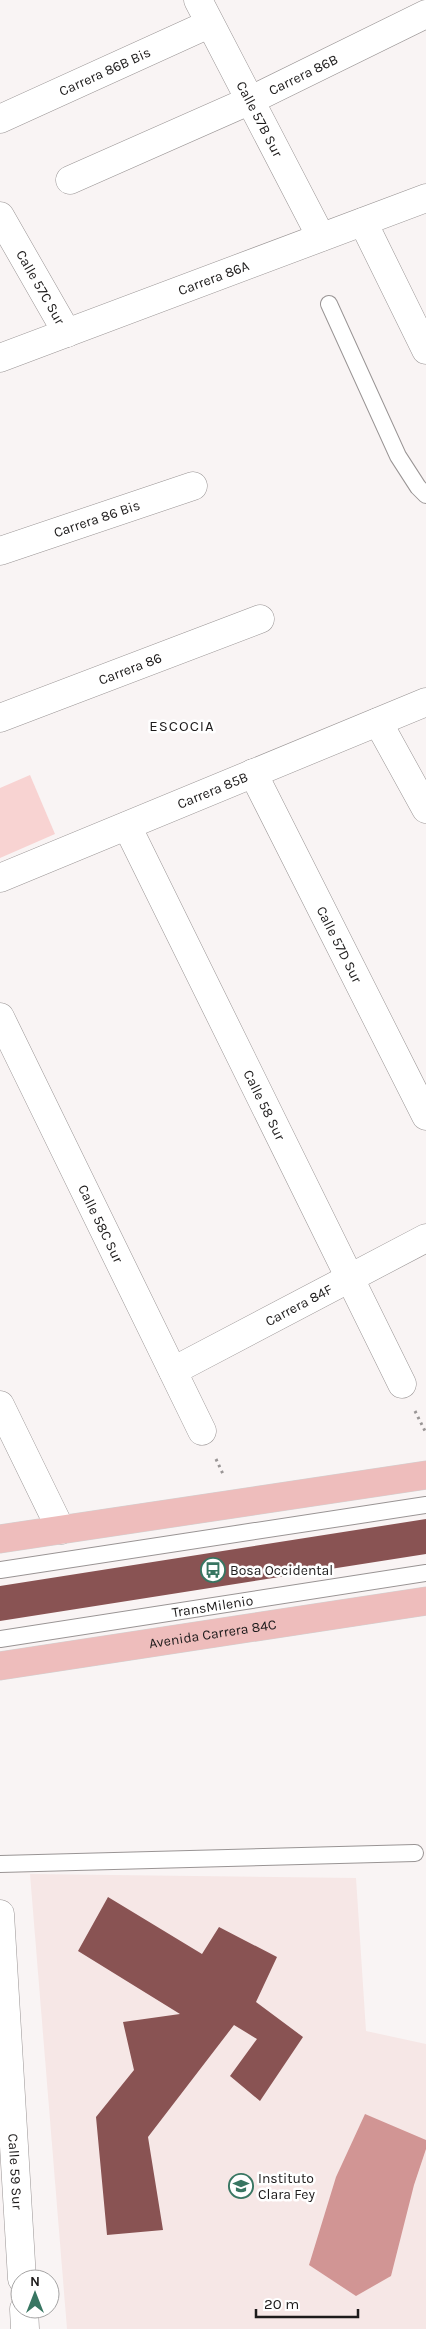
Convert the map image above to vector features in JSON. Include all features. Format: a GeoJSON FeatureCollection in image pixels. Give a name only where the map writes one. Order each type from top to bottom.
{"type":"FeatureCollection","features":[{"type":"Feature","properties":{"kind":"main road"},"geometry":{"type":"LineString","coordinates":[[0,1539],[426,1475]]}},
{"type":"Feature","properties":{"kind":"main road","name":"Avenida Carrera 84C"},"geometry":{"type":"LineString","coordinates":[[0,1666],[426,1601]]}},
{"type":"Feature","properties":{"kind":"street","name":"Calle 57B Sur"},"geometry":{"type":"LineString","coordinates":[[204,12],[321,237]]}},
{"type":"Feature","properties":{"kind":"street","name":"Carrera 86B Bis"},"geometry":{"type":"LineString","coordinates":[[0,119],[204,12]]}},
{"type":"Feature","properties":{"kind":"street","name":"Carrera 86B"},"geometry":{"type":"LineString","coordinates":[[70,180],[251,100],[426,14]]}},
{"type":"Feature","properties":{"kind":"street","name":"Carrera 86A"},"geometry":{"type":"LineString","coordinates":[[0,358],[426,198]]}},
{"type":"Feature","properties":{"kind":"street","name":"Calle 57C Sur"},"geometry":{"type":"LineString","coordinates":[[0,216],[66,333]]}},
{"type":"Feature","properties":{"kind":"street"},"geometry":{"type":"LineString","coordinates":[[363,222],[426,350]]}},
{"type":"Feature","properties":{"kind":"street","name":"Carrera 86 Bis"},"geometry":{"type":"LineString","coordinates":[[0,551],[193,486]]}},
{"type":"Feature","properties":{"kind":"street","name":"Carrera 86"},"geometry":{"type":"LineString","coordinates":[[0,718],[260,620]]}},
{"type":"Feature","properties":{"kind":"street","name":"Carrera 85B"},"geometry":{"type":"LineString","coordinates":[[0,878],[426,702]]}},
{"type":"Feature","properties":{"kind":"street"},"geometry":{"type":"LineString","coordinates":[[378,722],[426,809]]}},
{"type":"Feature","properties":{"kind":"street","name":"Calle 57D Sur"},"geometry":{"type":"LineString","coordinates":[[254,773],[426,1116]]}},
{"type":"Feature","properties":{"kind":"street","name":"Calle 58 Sur"},"geometry":{"type":"LineString","coordinates":[[127,826],[402,1384]]}},
{"type":"Feature","properties":{"kind":"street","name":"Calle 58C Sur"},"geometry":{"type":"LineString","coordinates":[[0,1017],[202,1431]]}},
{"type":"Feature","properties":{"kind":"street","name":"Carrera 84F"},"geometry":{"type":"LineString","coordinates":[[173,1371],[426,1238]]}},
{"type":"Feature","properties":{"kind":"street"},"geometry":{"type":"LineString","coordinates":[[0,1405],[62,1530]]}},
{"type":"Feature","properties":{"kind":"street","name":"Calle 59 Sur"},"geometry":{"type":"LineString","coordinates":[[0,1914],[9,2220],[20,2269]]}},
{"type":"Feature","properties":{"kind":"lane"},"geometry":{"type":"LineString","coordinates":[[329,304],[398,456],[418,487],[426,495]]}},
{"type":"Feature","properties":{"kind":"lane"},"geometry":{"type":"LineString","coordinates":[[0,1570],[426,1505]]}},
{"type":"Feature","properties":{"kind":"lane","name":"TransMilenio"},"geometry":{"type":"LineString","coordinates":[[0,1639],[426,1573]]}},
{"type":"Feature","properties":{"kind":"lane"},"geometry":{"type":"LineString","coordinates":[[0,1864],[415,1853]]}},
{"type":"Feature","properties":{"kind":"shaded area"},"geometry":{"type":"Polygon","coordinates":[[[30,775],[55,834],[0,858],[0,788],[30,775]]]}},
{"type":"Feature","properties":{"kind":"shaded area","name":"Instituto Clara Fey"},"geometry":{"type":"Polygon","coordinates":[[[30,1874],[356,1878],[366,2031],[426,2044],[426,2329],[67,2329],[30,1874]]]}},
{"type":"Feature","properties":{"kind":"shaded area"},"geometry":{"type":"Polygon","coordinates":[[[365,2114],[426,2140],[426,2149],[414,2185],[391,2276],[356,2296],[309,2265],[336,2177],[365,2114]]]}},
{"type":"Feature","properties":{"kind":"building","name":"Bosa Occidental"},"geometry":{"type":"Polygon","coordinates":[[[426,1519],[426,1554],[0,1621],[0,1586],[426,1519]]]}},
{"type":"Feature","properties":{"kind":"building"},"geometry":{"type":"Polygon","coordinates":[[[108,1897],[202,1954],[219,1927],[277,1957],[256,2002],[303,2037],[260,2101],[230,2076],[257,2039],[234,2025],[148,2137],[163,2230],[107,2235],[96,2117],[134,2070],[123,2022],[180,2014],[78,1951],[108,1897]]]}},
{"type":"Feature","properties":{"kind":"place","name":"Bosa Occidental"},"geometry":{"type":"Point","coordinates":[213,1570]}},
{"type":"Feature","properties":{"kind":"place","name":"Instituto Clara Fey"},"geometry":{"type":"Point","coordinates":[241,2186]}},
{"type":"Feature","properties":{"kind":"district","name":"ESCOCIA"},"geometry":{"type":"Point","coordinates":[182,726]}}]}
